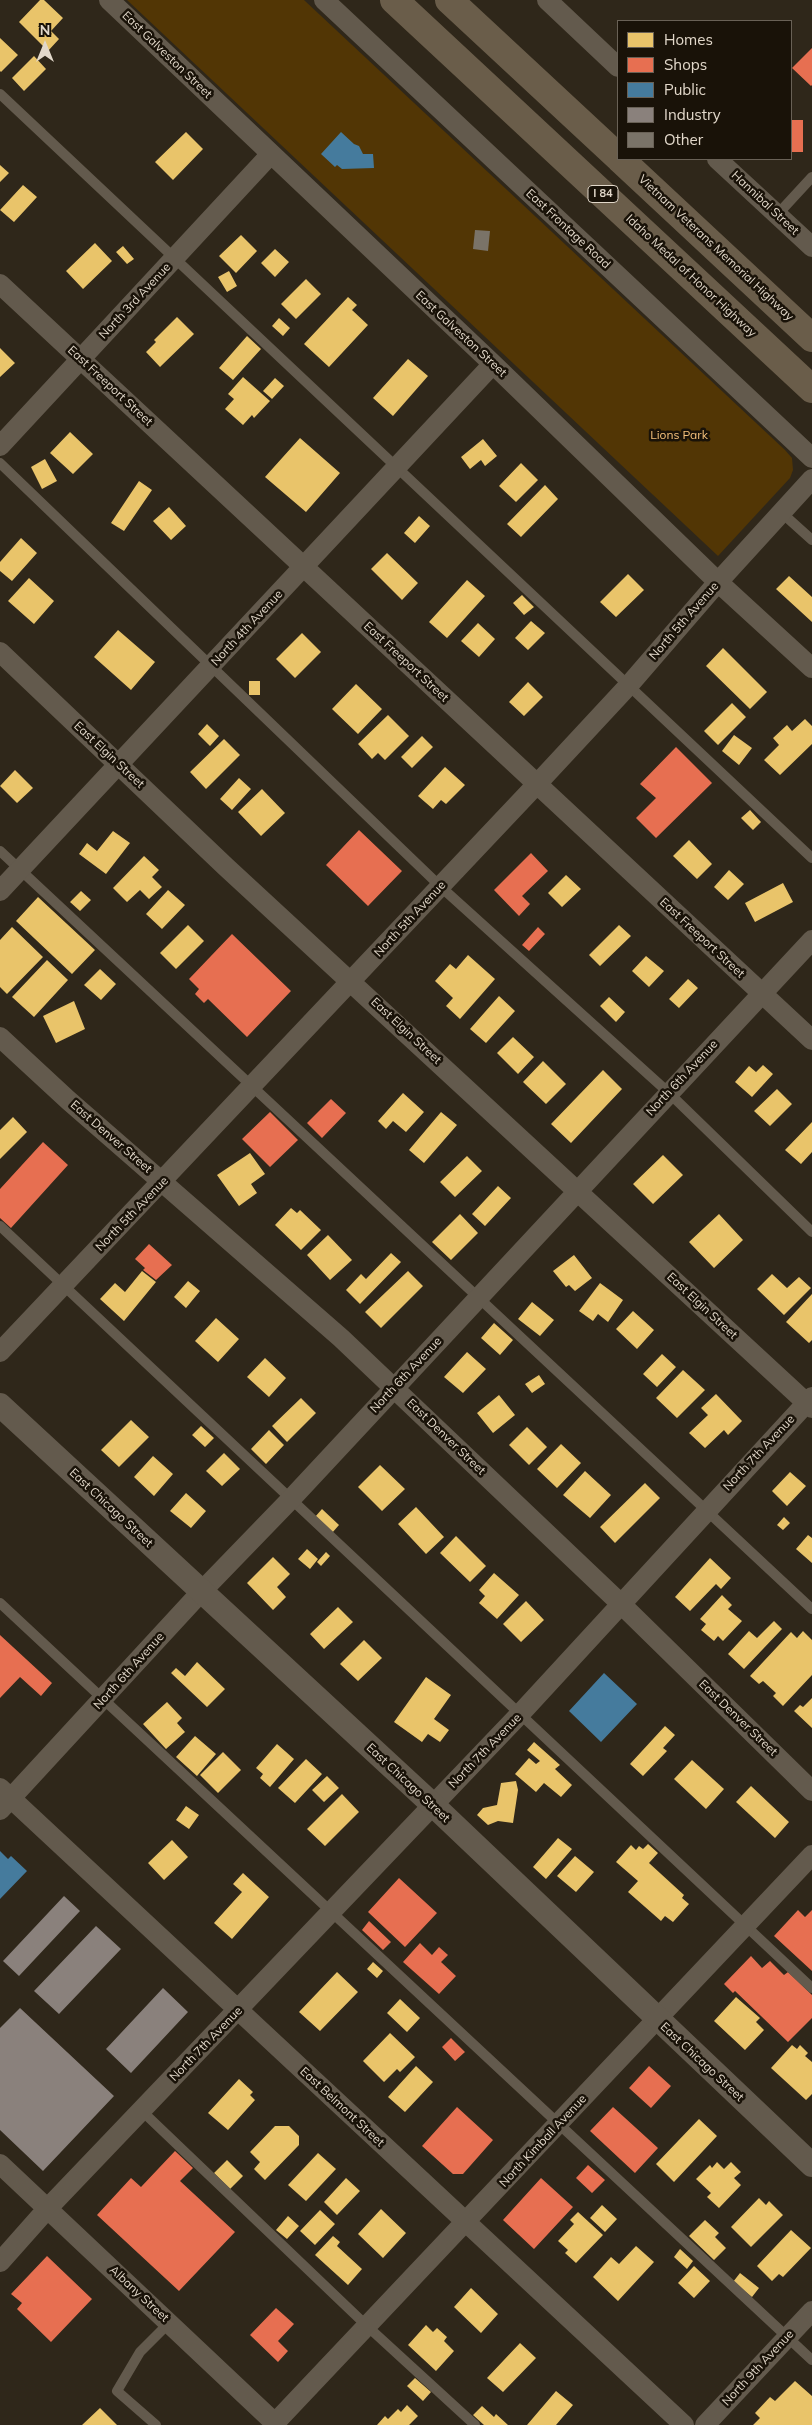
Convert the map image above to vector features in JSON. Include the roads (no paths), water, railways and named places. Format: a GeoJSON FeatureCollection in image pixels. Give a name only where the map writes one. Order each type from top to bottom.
{"type":"FeatureCollection","features":[{"type":"Feature","properties":{"kind":"highway","name":"Idaho Medal of Honor Highway"},"geometry":{"type":"LineString","coordinates":[[394,0],[812,389]]}},
{"type":"Feature","properties":{"kind":"highway","name":"Vietnam Veterans Memorial Highway"},"geometry":{"type":"LineString","coordinates":[[449,0],[617,156]]}},
{"type":"Feature","properties":{"kind":"highway","name":"Vietnam Veterans Memorial Highway"},"geometry":{"type":"LineString","coordinates":[[621,160],[812,338]]}},
{"type":"Feature","properties":{"kind":"street","name":"East Galveston Street"},"geometry":{"type":"LineString","coordinates":[[109,0],[270,155],[493,364],[718,582],[812,668]]}},
{"type":"Feature","properties":{"kind":"street","name":"East Frontage Road"},"geometry":{"type":"LineString","coordinates":[[324,0],[812,458]]}},
{"type":"Feature","properties":{"kind":"street"},"geometry":{"type":"LineString","coordinates":[[547,0],[617,66]]}},
{"type":"Feature","properties":{"kind":"street","name":"North 3rd Avenue"},"geometry":{"type":"LineString","coordinates":[[0,446],[270,155]]}},
{"type":"Feature","properties":{"kind":"street","name":"Hannibal Street"},"geometry":{"type":"LineString","coordinates":[[718,160],[812,247]]}},
{"type":"Feature","properties":{"kind":"street","name":"East Freeport Street"},"geometry":{"type":"LineString","coordinates":[[0,284],[812,1040]]}},
{"type":"Feature","properties":{"kind":"street","name":"North 4th Avenue"},"geometry":{"type":"LineString","coordinates":[[0,891],[493,364]]}},
{"type":"Feature","properties":{"kind":"street","name":"North 5th Avenue"},"geometry":{"type":"LineString","coordinates":[[0,1352],[538,784],[629,685],[718,582],[812,479]]}},
{"type":"Feature","properties":{"kind":"street","name":"East Elgin Street"},"geometry":{"type":"LineString","coordinates":[[0,652],[118,765],[810,1403]]}},
{"type":"Feature","properties":{"kind":"street","name":"North 6th Avenue"},"geometry":{"type":"LineString","coordinates":[[4,1799],[103,1699],[812,940]]}},
{"type":"Feature","properties":{"kind":"street","name":"East Denver Street"},"geometry":{"type":"LineString","coordinates":[[0,1037],[68,1100],[341,1338],[620,1603],[812,1791]]}},
{"type":"Feature","properties":{"kind":"street","name":"North 7th Avenue"},"geometry":{"type":"LineString","coordinates":[[0,2262],[48,2208],[520,1714],[706,1510],[810,1403]]}},
{"type":"Feature","properties":{"kind":"street","name":"East Chicago Street"},"geometry":{"type":"LineString","coordinates":[[0,1405],[433,1805],[812,2165]]}},
{"type":"Feature","properties":{"kind":"street","name":"East Belmont Street"},"geometry":{"type":"LineString","coordinates":[[4,1799],[238,2010],[684,2425]]}},
{"type":"Feature","properties":{"kind":"street","name":"North Kimball Avenue"},"geometry":{"type":"LineString","coordinates":[[275,2424],[812,1855]]}},
{"type":"Feature","properties":{"kind":"street","name":"Albany Street"},"geometry":{"type":"LineString","coordinates":[[0,2164],[275,2424]]}},
{"type":"Feature","properties":{"kind":"street","name":"North 9th Avenue"},"geometry":{"type":"LineString","coordinates":[[705,2425],[812,2311]]}},
{"type":"Feature","properties":{"kind":"lane"},"geometry":{"type":"LineString","coordinates":[[0,94],[176,257],[396,468],[812,858]]}},
{"type":"Feature","properties":{"kind":"lane"},"geometry":{"type":"LineString","coordinates":[[777,215],[812,178]]}},
{"type":"Feature","properties":{"kind":"lane"},"geometry":{"type":"LineString","coordinates":[[0,463],[210,667],[441,886],[668,1093],[812,1232]]}},
{"type":"Feature","properties":{"kind":"lane"},"geometry":{"type":"LineString","coordinates":[[782,513],[812,540]]}},
{"type":"Feature","properties":{"kind":"lane"},"geometry":{"type":"LineString","coordinates":[[0,851],[812,1609]]}},
{"type":"Feature","properties":{"kind":"lane"},"geometry":{"type":"LineString","coordinates":[[0,1226],[812,1988]]}},
{"type":"Feature","properties":{"kind":"lane"},"geometry":{"type":"LineString","coordinates":[[0,1603],[812,2360]]}},
{"type":"Feature","properties":{"kind":"lane"},"geometry":{"type":"LineString","coordinates":[[142,2111],[367,2326],[475,2425]]}},
{"type":"Feature","properties":{"kind":"lane"},"geometry":{"type":"LineString","coordinates":[[156,2425],[117,2391],[140,2352],[169,2322]]}},
{"type":"Feature","properties":{"kind":"park label","name":"Lions Park"},"geometry":{"type":"Point","coordinates":[679,435]}}]}
